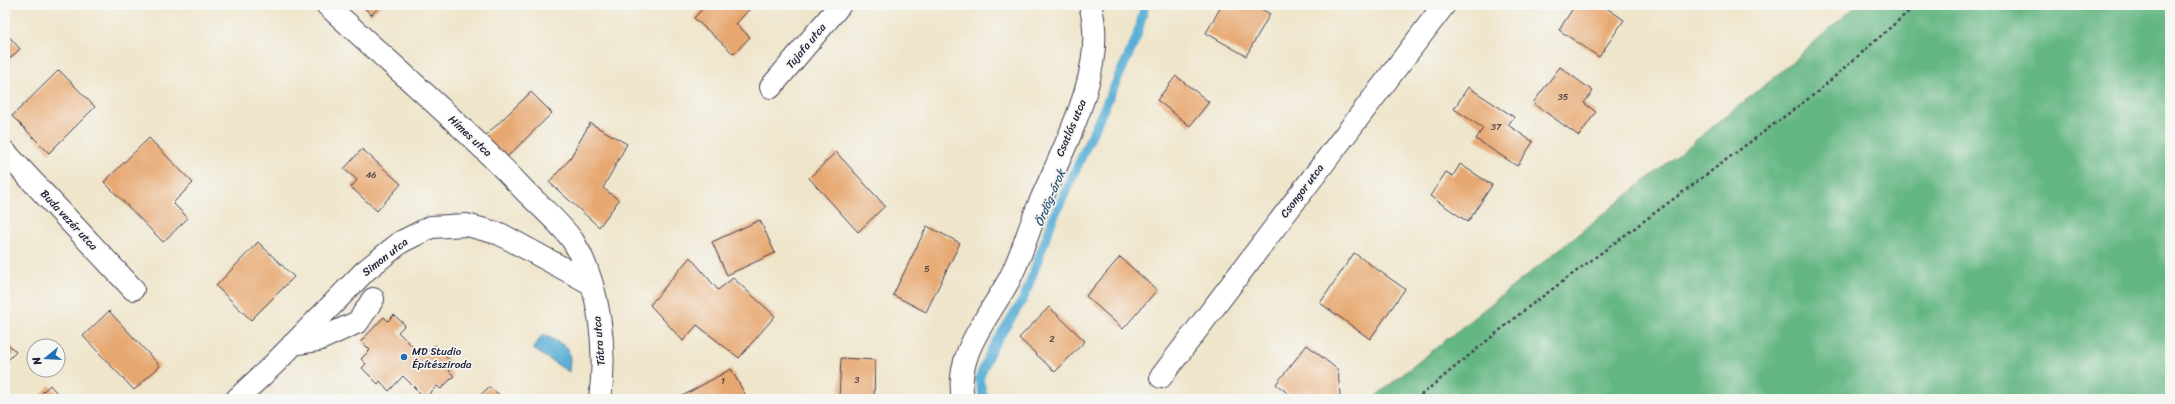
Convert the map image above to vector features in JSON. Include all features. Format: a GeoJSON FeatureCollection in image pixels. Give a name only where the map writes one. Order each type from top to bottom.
{"type":"FeatureCollection","features":[{"type":"Feature","properties":{"kind":"street","name":"Hímes utca"},"geometry":{"type":"LineString","coordinates":[[327,5],[501,165],[572,241],[592,284]]}},
{"type":"Feature","properties":{"kind":"street","name":"Tujafa utca"},"geometry":{"type":"LineString","coordinates":[[771,87],[840,5]]}},
{"type":"Feature","properties":{"kind":"street","name":"Csatlós utca"},"geometry":{"type":"LineString","coordinates":[[963,399],[962,373],[969,351],[979,329],[1014,271],[1087,92],[1094,40],[1090,5]]}},
{"type":"Feature","properties":{"kind":"street","name":"Csongor utca"},"geometry":{"type":"LineString","coordinates":[[1161,376],[1444,5]]}},
{"type":"Feature","properties":{"kind":"street","name":"Buda vezér utca"},"geometry":{"type":"LineString","coordinates":[[5,152],[133,289]]}},
{"type":"Feature","properties":{"kind":"street","name":"Simon utca"},"geometry":{"type":"LineString","coordinates":[[237,399],[274,364],[365,271],[401,242],[431,227],[467,225],[500,234],[592,284]]}},
{"type":"Feature","properties":{"kind":"street","name":"Tátra utca"},"geometry":{"type":"LineString","coordinates":[[592,284],[602,340],[602,380],[600,399]]}},
{"type":"Feature","properties":{"kind":"street"},"geometry":{"type":"LineString","coordinates":[[293,344],[318,340],[358,322],[373,299]]}},
{"type":"Feature","properties":{"kind":"path"},"geometry":{"type":"LineString","coordinates":[[1416,399],[1527,308],[1816,93],[1916,5]]}},
{"type":"Feature","properties":{"kind":"green space"},"geometry":{"type":"Polygon","coordinates":[[[1857,5],[2170,5],[2170,399],[1372,399],[1770,81],[1857,5]]]}},
{"type":"Feature","properties":{"kind":"water"},"geometry":{"type":"Polygon","coordinates":[[[543,334],[568,348],[570,359],[569,372],[533,349],[543,334]]]}},
{"type":"Feature","properties":{"kind":"building"},"geometry":{"type":"Polygon","coordinates":[[[362,5],[382,5],[371,15],[362,5]]]}},
{"type":"Feature","properties":{"kind":"building"},"geometry":{"type":"Polygon","coordinates":[[[706,5],[753,5],[736,24],[750,37],[734,54],[694,18],[706,5]]]}},
{"type":"Feature","properties":{"kind":"building"},"geometry":{"type":"Polygon","coordinates":[[[1222,5],[1254,5],[1270,14],[1246,56],[1206,33],[1222,5]]]}},
{"type":"Feature","properties":{"kind":"building"},"geometry":{"type":"Polygon","coordinates":[[[1575,5],[1602,5],[1624,20],[1599,57],[1559,30],[1575,5]]]}},
{"type":"Feature","properties":{"kind":"building"},"geometry":{"type":"Polygon","coordinates":[[[5,32],[20,49],[5,63],[5,32]]]}},
{"type":"Feature","properties":{"kind":"building"},"geometry":{"type":"Polygon","coordinates":[[[1560,67],[1593,91],[1584,103],[1596,112],[1579,136],[1533,103],[1560,67]]]}},
{"type":"Feature","properties":{"kind":"building"},"geometry":{"type":"Polygon","coordinates":[[[59,70],[95,107],[49,153],[12,116],[59,70]]]}},
{"type":"Feature","properties":{"kind":"building"},"geometry":{"type":"Polygon","coordinates":[[[1176,76],[1209,102],[1190,126],[1157,100],[1176,76]]]}},
{"type":"Feature","properties":{"kind":"building"},"geometry":{"type":"Polygon","coordinates":[[[1468,87],[1514,117],[1508,125],[1533,142],[1517,166],[1476,139],[1483,128],[1454,109],[1468,87]]]}},
{"type":"Feature","properties":{"kind":"building"},"geometry":{"type":"Polygon","coordinates":[[[531,92],[552,113],[505,159],[484,137],[531,92]]]}},
{"type":"Feature","properties":{"kind":"building"},"geometry":{"type":"Polygon","coordinates":[[[590,123],[627,144],[603,188],[619,200],[599,227],[549,182],[569,160],[590,123]]]}},
{"type":"Feature","properties":{"kind":"building"},"geometry":{"type":"Polygon","coordinates":[[[149,138],[193,183],[173,203],[188,218],[163,242],[104,182],[149,138]]]}},
{"type":"Feature","properties":{"kind":"building"},"geometry":{"type":"Polygon","coordinates":[[[362,149],[401,184],[377,211],[351,187],[357,180],[344,169],[362,149]]]}},
{"type":"Feature","properties":{"kind":"building"},"geometry":{"type":"Polygon","coordinates":[[[836,152],[885,206],[858,232],[809,178],[836,152]]]}},
{"type":"Feature","properties":{"kind":"building"},"geometry":{"type":"Polygon","coordinates":[[[1460,164],[1492,185],[1468,222],[1430,196],[1446,172],[1453,176],[1460,164]]]}},
{"type":"Feature","properties":{"kind":"building"},"geometry":{"type":"Polygon","coordinates":[[[760,220],[775,253],[727,275],[712,242],[760,220]]]}},
{"type":"Feature","properties":{"kind":"building"},"geometry":{"type":"Polygon","coordinates":[[[927,226],[960,243],[926,312],[893,295],[927,226]]]}},
{"type":"Feature","properties":{"kind":"building"},"geometry":{"type":"Polygon","coordinates":[[[258,242],[294,277],[251,320],[216,286],[258,242]]]}},
{"type":"Feature","properties":{"kind":"building"},"geometry":{"type":"Polygon","coordinates":[[[1354,253],[1405,289],[1370,339],[1320,303],[1354,253]]]}},
{"type":"Feature","properties":{"kind":"building"},"geometry":{"type":"Polygon","coordinates":[[[690,257],[718,290],[733,278],[775,316],[739,358],[697,325],[683,341],[650,305],[690,257]]]}},
{"type":"Feature","properties":{"kind":"building"},"geometry":{"type":"Polygon","coordinates":[[[1120,257],[1157,290],[1123,329],[1086,296],[1120,257]]]}},
{"type":"Feature","properties":{"kind":"building"},"geometry":{"type":"Polygon","coordinates":[[[1049,307],[1085,341],[1055,372],[1019,338],[1049,307]]]}},
{"type":"Feature","properties":{"kind":"building"},"geometry":{"type":"Polygon","coordinates":[[[109,311],[160,366],[134,390],[83,336],[109,311]]]}},
{"type":"Feature","properties":{"kind":"building","name":"MD Studio Építésziroda"},"geometry":{"type":"Polygon","coordinates":[[[394,315],[405,325],[398,332],[418,352],[424,355],[434,345],[454,365],[449,371],[454,376],[441,389],[437,386],[425,398],[403,376],[389,391],[380,381],[378,384],[362,368],[366,364],[361,359],[370,350],[361,341],[384,317],[388,321],[394,315]]]}},
{"type":"Feature","properties":{"kind":"building"},"geometry":{"type":"Polygon","coordinates":[[[5,341],[16,352],[5,363],[5,341]]]}},
{"type":"Feature","properties":{"kind":"building"},"geometry":{"type":"Polygon","coordinates":[[[1307,345],[1338,370],[1340,395],[1337,399],[1295,399],[1276,384],[1307,345]]]}},
{"type":"Feature","properties":{"kind":"building"},"geometry":{"type":"Polygon","coordinates":[[[841,358],[875,360],[874,399],[839,399],[841,358]]]}},
{"type":"Feature","properties":{"kind":"building"},"geometry":{"type":"Polygon","coordinates":[[[731,369],[745,394],[736,399],[677,399],[731,369]]]}},
{"type":"Feature","properties":{"kind":"building"},"geometry":{"type":"Polygon","coordinates":[[[50,385],[62,399],[36,399],[50,385]]]}},
{"type":"Feature","properties":{"kind":"building"},"geometry":{"type":"Polygon","coordinates":[[[489,387],[505,399],[476,399],[489,387]]]}},
{"type":"Feature","properties":{"kind":"waterway","name":"Ördög-árok"},"geometry":{"type":"LineString","coordinates":[[984,399],[979,379],[991,350],[1024,298],[1053,219],[1136,39],[1145,5]]}},
{"type":"Feature","properties":{"kind":"place","name":"MD Studio Építésziroda"},"geometry":{"type":"Point","coordinates":[404,357]}}]}
